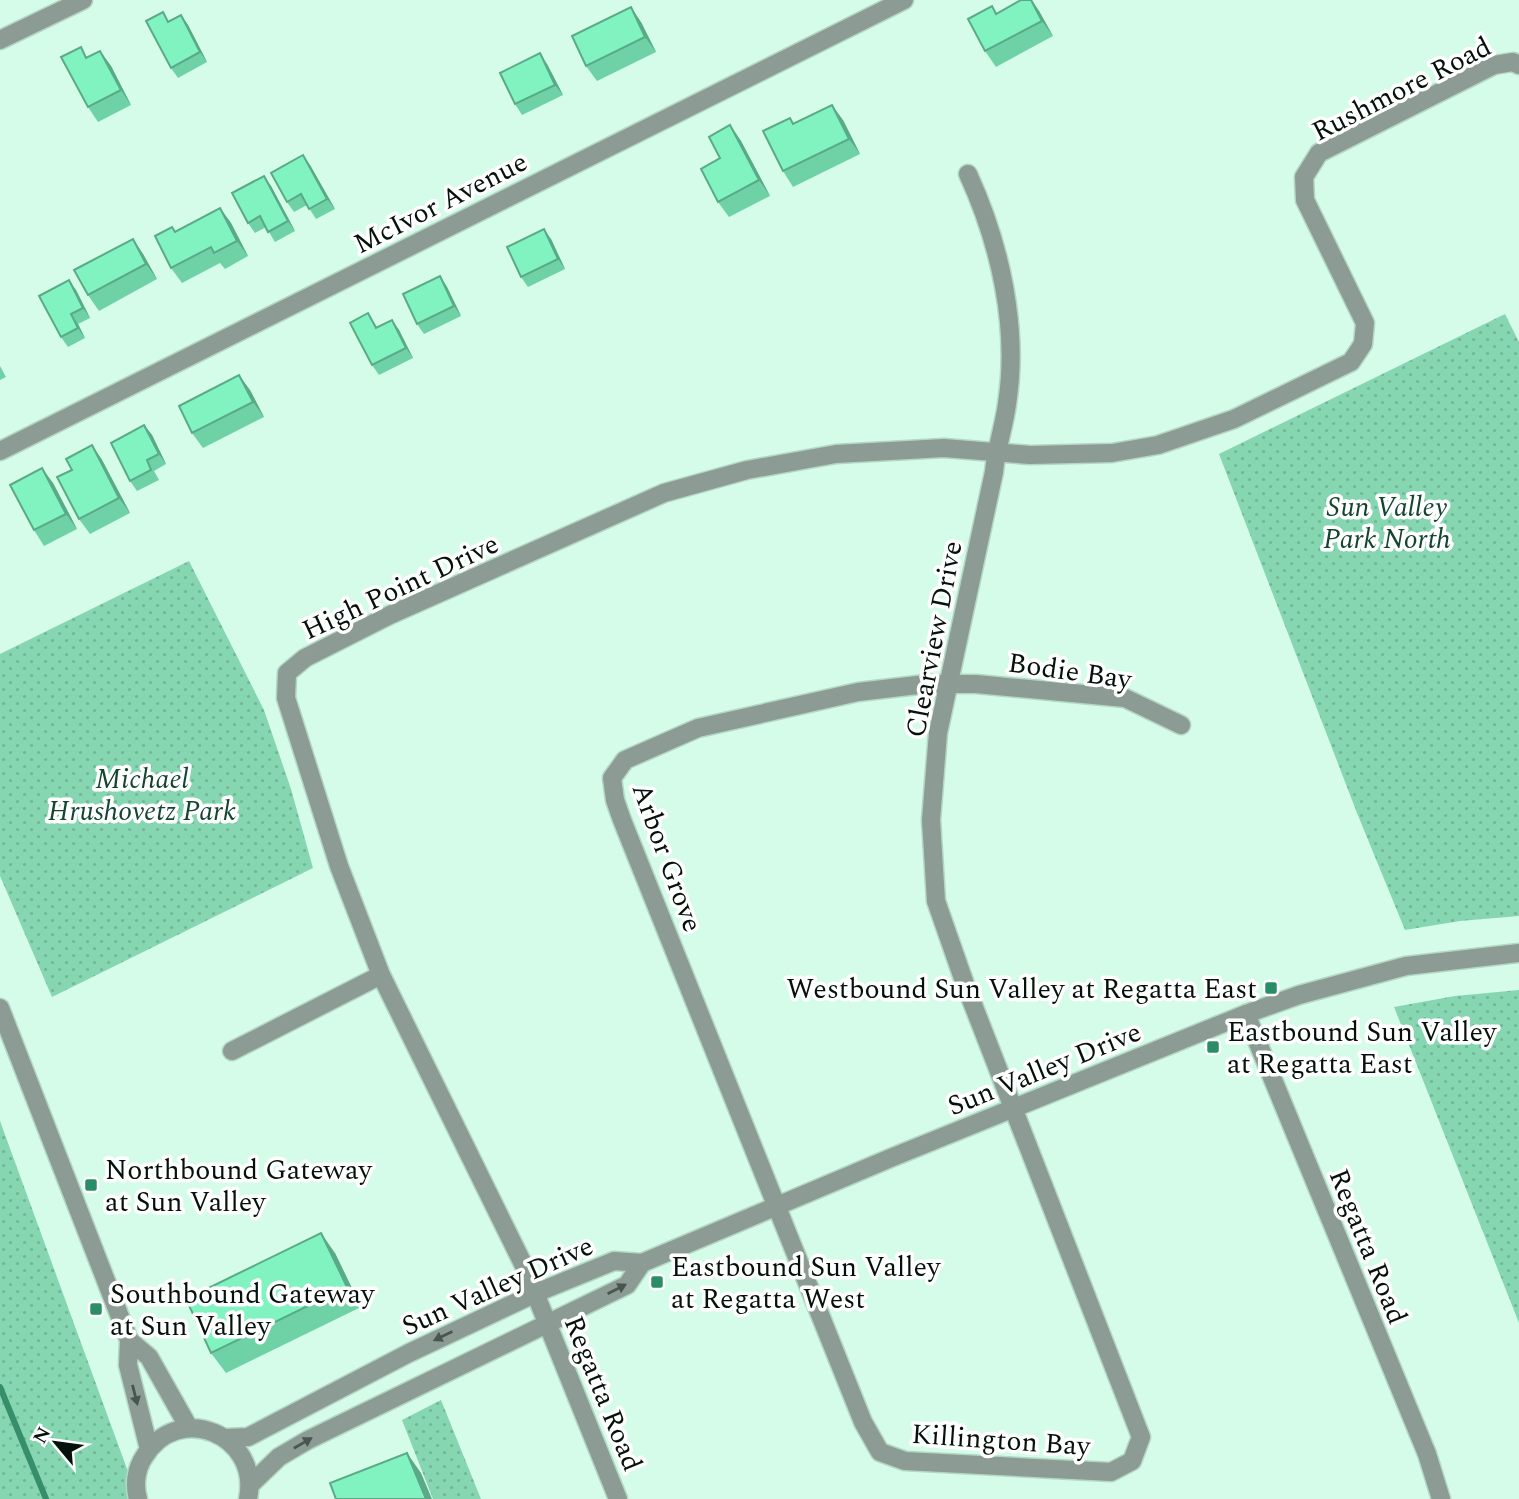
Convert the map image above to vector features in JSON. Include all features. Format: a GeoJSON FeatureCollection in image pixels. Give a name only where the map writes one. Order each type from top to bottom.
{"type":"FeatureCollection","features":[{"type":"Feature","properties":{"kind":"street"},"geometry":{"type":"LineString","coordinates":[[0,40],[83,0]]}},
{"type":"Feature","properties":{"kind":"street","name":"McIvor Avenue"},"geometry":{"type":"LineString","coordinates":[[0,452],[882,5],[904,0]]}},
{"type":"Feature","properties":{"kind":"street","name":"Rushmore Road"},"geometry":{"type":"LineString","coordinates":[[996,451],[1030,455],[1098,453],[1158,445],[1234,419],[1351,362],[1363,344],[1365,323],[1306,200],[1304,177],[1319,153],[1494,65],[1513,62],[1519,65]]}},
{"type":"Feature","properties":{"kind":"street","name":"Clearview Drive"},"geometry":{"type":"LineString","coordinates":[[968,174],[985,210],[999,258],[1009,330],[1010,368],[1007,404],[994,472],[938,733],[931,820],[936,901],[964,984],[1013,1109]]}},
{"type":"Feature","properties":{"kind":"street","name":"High Point Drive"},"geometry":{"type":"LineString","coordinates":[[542,1308],[381,975],[339,866],[286,698],[287,673],[305,658],[390,615],[664,494],[747,470],[836,454],[944,448],[996,451]]}},
{"type":"Feature","properties":{"kind":"street","name":"Bodie Bay"},"geometry":{"type":"LineString","coordinates":[[948,684],[976,684],[1125,698],[1181,725]]}},
{"type":"Feature","properties":{"kind":"street","name":"Arbor Grove"},"geometry":{"type":"LineString","coordinates":[[775,1207],[622,820],[612,778],[625,760],[698,728],[858,691],[948,684]]}},
{"type":"Feature","properties":{"kind":"street","name":"Sun Valley Drive"},"geometry":{"type":"LineString","coordinates":[[249,1492],[279,1457],[542,1308],[614,1261],[642,1264],[1013,1109],[1299,995],[1406,966],[1519,953]]}},
{"type":"Feature","properties":{"kind":"street"},"geometry":{"type":"LineString","coordinates":[[232,1051],[381,975]]}},
{"type":"Feature","properties":{"kind":"street"},"geometry":{"type":"LineString","coordinates":[[0,1007],[129,1340],[128,1364],[149,1449]]}},
{"type":"Feature","properties":{"kind":"street","name":"Regatta Road"},"geometry":{"type":"LineString","coordinates":[[1246,1014],[1427,1454],[1441,1499]]}},
{"type":"Feature","properties":{"kind":"street","name":"Killington Bay"},"geometry":{"type":"LineString","coordinates":[[775,1207],[863,1422],[880,1452],[905,1461],[1111,1472],[1132,1461],[1141,1437],[1013,1109]]}},
{"type":"Feature","properties":{"kind":"street","name":"Sun Valley Drive"},"geometry":{"type":"LineString","coordinates":[[225,1438],[248,1437],[409,1353],[542,1308],[627,1285],[642,1264]]}},
{"type":"Feature","properties":{"kind":"street","name":"Regatta Road"},"geometry":{"type":"LineString","coordinates":[[542,1308],[618,1499]]}},
{"type":"Feature","properties":{"kind":"street"},"geometry":{"type":"LineString","coordinates":[[129,1340],[149,1357],[188,1428]]}},
{"type":"Feature","properties":{"kind":"street"},"geometry":{"type":"LineString","coordinates":[[138,1499],[136,1478],[149,1449],[166,1434],[188,1428],[214,1432],[225,1438],[243,1459],[249,1492]]}},
{"type":"Feature","properties":{"kind":"green space","name":"Sun Valley Park North"},"geometry":{"type":"Polygon","coordinates":[[[1505,314],[1519,342],[1519,916],[1460,921],[1405,930],[1357,813],[1219,454],[1505,314]]]}},
{"type":"Feature","properties":{"kind":"green space","name":"Michael Hrushovetz Park"},"geometry":{"type":"Polygon","coordinates":[[[189,561],[264,710],[291,789],[313,868],[52,997],[0,876],[0,654],[189,561]]]}},
{"type":"Feature","properties":{"kind":"green space"},"geometry":{"type":"Polygon","coordinates":[[[1519,990],[1519,1323],[1394,1007],[1455,996],[1519,990]]]}},
{"type":"Feature","properties":{"kind":"green space"},"geometry":{"type":"Polygon","coordinates":[[[0,1121],[138,1499],[0,1499],[0,1121]]]}},
{"type":"Feature","properties":{"kind":"green space"},"geometry":{"type":"Polygon","coordinates":[[[441,1400],[481,1499],[433,1499],[402,1420],[441,1400]]]}},
{"type":"Feature","properties":{"kind":"building"},"geometry":{"type":"Polygon","coordinates":[[[1021,0],[1031,0],[1042,21],[985,51],[968,19],[992,6],[996,14],[1021,0]]]}},
{"type":"Feature","properties":{"kind":"building"},"geometry":{"type":"Polygon","coordinates":[[[631,7],[645,37],[586,66],[572,36],[631,7]]]}},
{"type":"Feature","properties":{"kind":"building"},"geometry":{"type":"Polygon","coordinates":[[[163,12],[168,22],[181,15],[200,52],[171,68],[146,21],[163,12]]]}},
{"type":"Feature","properties":{"kind":"building"},"geometry":{"type":"Polygon","coordinates":[[[81,47],[86,58],[100,51],[121,90],[88,107],[61,57],[81,47]]]}},
{"type":"Feature","properties":{"kind":"building"},"geometry":{"type":"Polygon","coordinates":[[[540,53],[555,85],[515,104],[500,73],[540,53]]]}},
{"type":"Feature","properties":{"kind":"building"},"geometry":{"type":"Polygon","coordinates":[[[832,105],[849,139],[783,171],[763,131],[790,118],[793,124],[832,105]]]}},
{"type":"Feature","properties":{"kind":"building"},"geometry":{"type":"Polygon","coordinates":[[[730,125],[759,180],[718,202],[701,169],[720,158],[709,137],[730,125]]]}},
{"type":"Feature","properties":{"kind":"building"},"geometry":{"type":"Polygon","coordinates":[[[303,155],[327,199],[309,209],[301,194],[287,202],[271,173],[303,155]]]}},
{"type":"Feature","properties":{"kind":"building"},"geometry":{"type":"Polygon","coordinates":[[[264,176],[288,221],[268,232],[260,216],[248,223],[232,193],[264,176]]]}},
{"type":"Feature","properties":{"kind":"building"},"geometry":{"type":"Polygon","coordinates":[[[220,208],[237,241],[214,253],[211,247],[171,268],[155,236],[172,227],[175,232],[220,208]]]}},
{"type":"Feature","properties":{"kind":"building"},"geometry":{"type":"Polygon","coordinates":[[[544,229],[558,259],[521,277],[507,247],[544,229]]]}},
{"type":"Feature","properties":{"kind":"building"},"geometry":{"type":"Polygon","coordinates":[[[133,239],[146,264],[88,295],[74,270],[133,239]]]}},
{"type":"Feature","properties":{"kind":"building"},"geometry":{"type":"Polygon","coordinates":[[[440,276],[454,306],[417,324],[403,294],[440,276]]]}},
{"type":"Feature","properties":{"kind":"building"},"geometry":{"type":"Polygon","coordinates":[[[69,280],[83,308],[71,314],[78,328],[61,337],[39,296],[69,280]]]}},
{"type":"Feature","properties":{"kind":"building"},"geometry":{"type":"Polygon","coordinates":[[[368,313],[376,328],[392,320],[406,348],[372,365],[350,323],[368,313]]]}},
{"type":"Feature","properties":{"kind":"building"},"geometry":{"type":"Polygon","coordinates":[[[239,375],[253,402],[192,433],[179,406],[239,375]]]}},
{"type":"Feature","properties":{"kind":"building"},"geometry":{"type":"Polygon","coordinates":[[[144,425],[159,454],[147,460],[151,470],[130,481],[111,443],[144,425]]]}},
{"type":"Feature","properties":{"kind":"building"},"geometry":{"type":"Polygon","coordinates":[[[92,445],[119,498],[79,519],[57,477],[72,470],[66,459],[92,445]]]}},
{"type":"Feature","properties":{"kind":"building"},"geometry":{"type":"Polygon","coordinates":[[[42,468],[66,514],[34,530],[10,485],[42,468]]]}},
{"type":"Feature","properties":{"kind":"building"},"geometry":{"type":"Polygon","coordinates":[[[321,1233],[347,1287],[211,1353],[186,1299],[321,1233]]]}},
{"type":"Feature","properties":{"kind":"building"},"geometry":{"type":"Polygon","coordinates":[[[407,1453],[426,1499],[336,1499],[330,1483],[407,1453]]]}},
{"type":"Feature","properties":{"kind":"waterway"},"geometry":{"type":"LineString","coordinates":[[0,1387],[46,1499]]}},
{"type":"Feature","properties":{"kind":"place","name":"Westbound Sun Valley at Regatta East"},"geometry":{"type":"Point","coordinates":[1271,988]}},
{"type":"Feature","properties":{"kind":"place","name":"Eastbound Sun Valley at Regatta East"},"geometry":{"type":"Point","coordinates":[1213,1047]}},
{"type":"Feature","properties":{"kind":"place","name":"Northbound Gateway at Sun Valley"},"geometry":{"type":"Point","coordinates":[91,1185]}},
{"type":"Feature","properties":{"kind":"place","name":"Eastbound Sun Valley at Regatta West"},"geometry":{"type":"Point","coordinates":[657,1282]}},
{"type":"Feature","properties":{"kind":"place","name":"Southbound Gateway at Sun Valley"},"geometry":{"type":"Point","coordinates":[96,1309]}}]}
